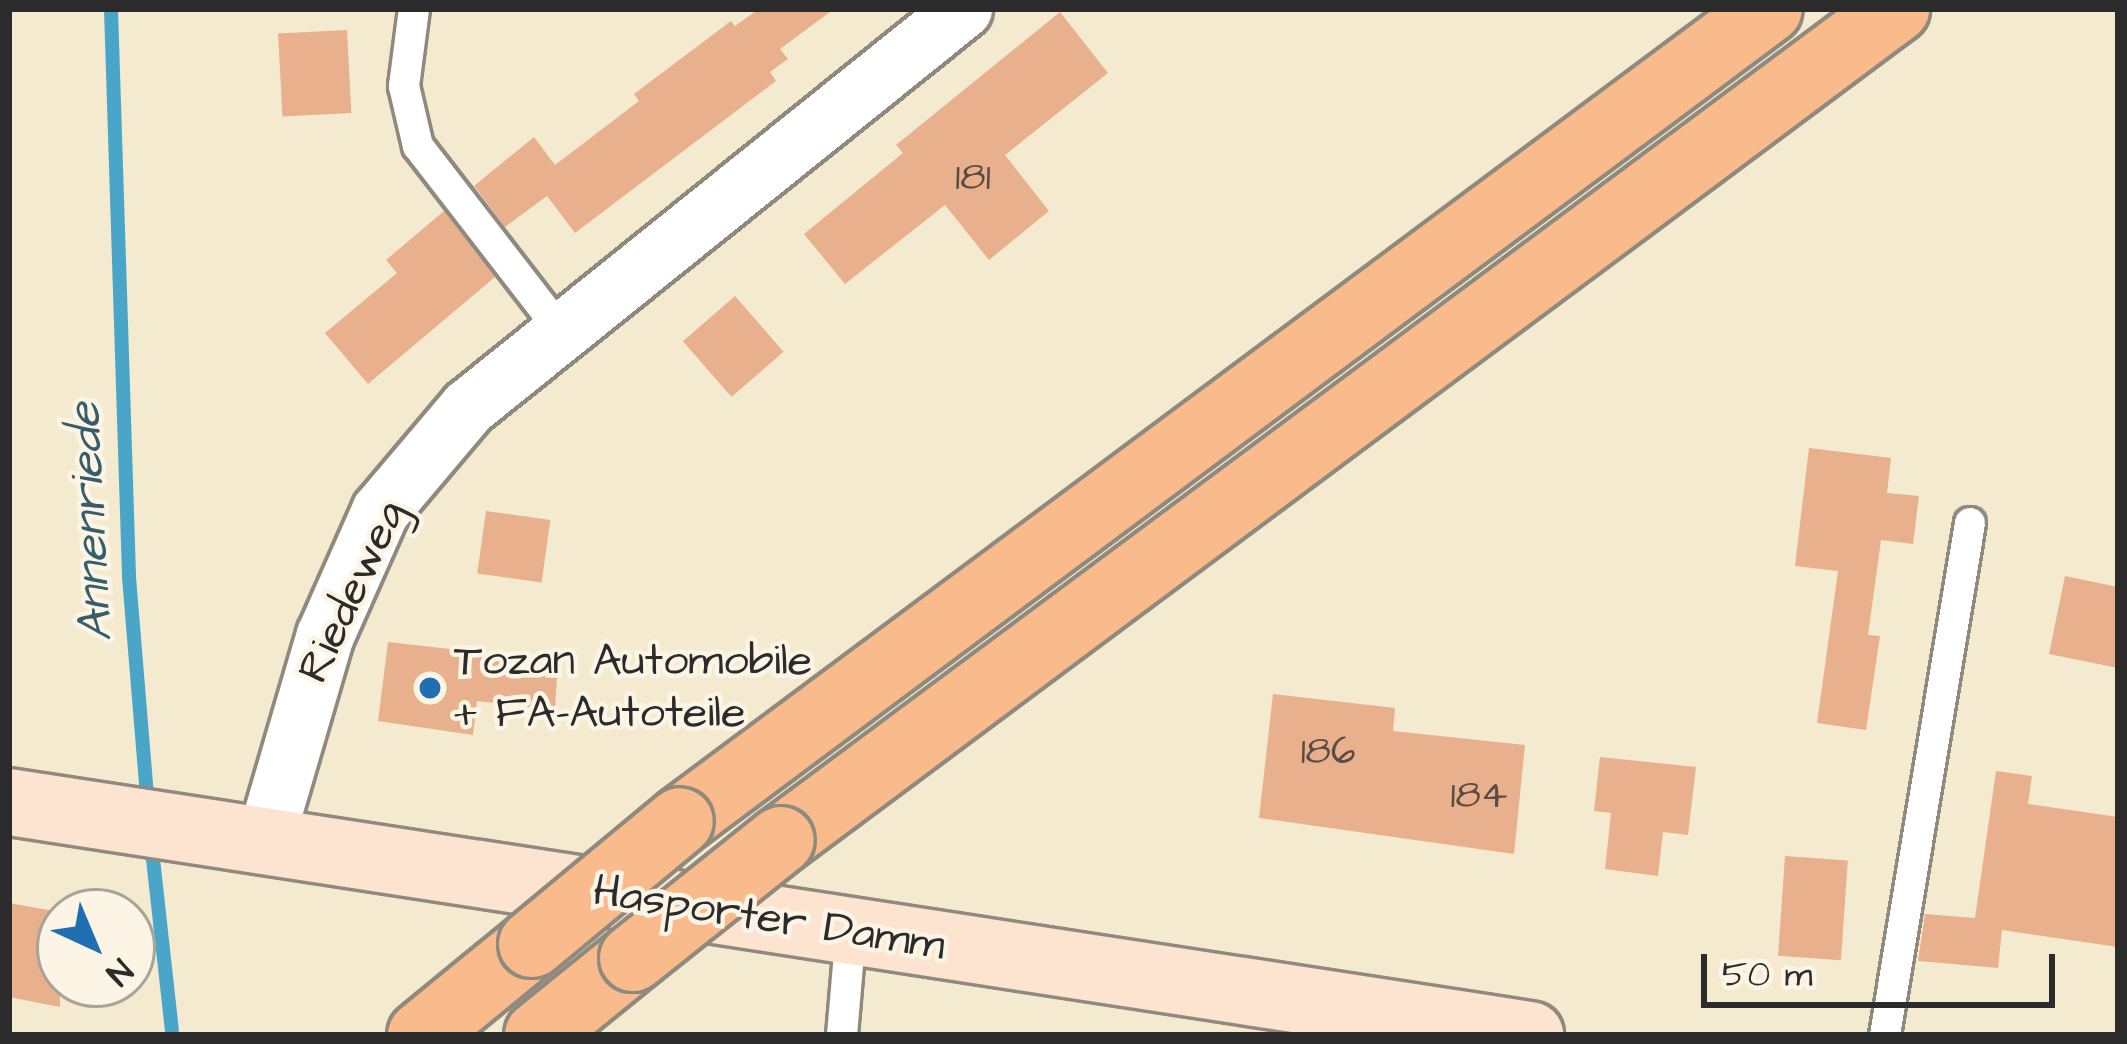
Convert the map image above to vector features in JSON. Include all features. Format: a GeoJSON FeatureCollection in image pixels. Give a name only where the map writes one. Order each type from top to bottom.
{"type":"FeatureCollection","features":[{"type":"Feature","properties":{"kind":"highway"},"geometry":{"type":"LineString","coordinates":[[421,1035],[680,821],[1769,9]]}},
{"type":"Feature","properties":{"kind":"highway"},"geometry":{"type":"LineString","coordinates":[[538,1035],[781,840],[1896,9]]}},
{"type":"Feature","properties":{"kind":"main road","name":"Hasporter Damm"},"geometry":{"type":"LineString","coordinates":[[9,802],[850,931],[1270,1014],[1530,1035]]}},
{"type":"Feature","properties":{"kind":"street","name":"Riedeweg"},"geometry":{"type":"LineString","coordinates":[[264,843],[325,635],[380,512],[468,407],[963,9]]}},
{"type":"Feature","properties":{"kind":"lane"},"geometry":{"type":"LineString","coordinates":[[414,9],[404,100],[418,146],[562,332]]}},
{"type":"Feature","properties":{"kind":"lane"},"geometry":{"type":"LineString","coordinates":[[1886,1035],[1970,523]]}},
{"type":"Feature","properties":{"kind":"lane"},"geometry":{"type":"LineString","coordinates":[[842,1035],[850,931]]}},
{"type":"Feature","properties":{"kind":"building"},"geometry":{"type":"Polygon","coordinates":[[[759,9],[834,9],[780,49],[788,59],[770,72],[776,81],[575,233],[547,196],[505,227],[474,186],[534,137],[555,165],[639,101],[634,94],[731,21],[735,26],[759,9]]]}},
{"type":"Feature","properties":{"kind":"building"},"geometry":{"type":"Polygon","coordinates":[[[1060,12],[1108,73],[1005,155],[1049,211],[989,260],[945,205],[845,284],[804,234],[903,153],[896,145],[1060,12]]]}},
{"type":"Feature","properties":{"kind":"building"},"geometry":{"type":"Polygon","coordinates":[[[347,30],[351,113],[282,116],[278,34],[347,30]]]}},
{"type":"Feature","properties":{"kind":"building"},"geometry":{"type":"Polygon","coordinates":[[[444,211],[495,277],[368,384],[325,333],[397,273],[386,260],[444,211]]]}},
{"type":"Feature","properties":{"kind":"building"},"geometry":{"type":"Polygon","coordinates":[[[735,296],[784,352],[731,397],[683,341],[735,296]]]}},
{"type":"Feature","properties":{"kind":"building"},"geometry":{"type":"Polygon","coordinates":[[[1809,448],[1891,458],[1887,493],[1919,496],[1913,544],[1881,540],[1868,635],[1880,636],[1866,730],[1817,723],[1838,571],[1795,566],[1809,448]]]}},
{"type":"Feature","properties":{"kind":"building"},"geometry":{"type":"Polygon","coordinates":[[[486,511],[550,520],[542,582],[477,573],[486,511]]]}},
{"type":"Feature","properties":{"kind":"building"},"geometry":{"type":"Polygon","coordinates":[[[2065,576],[2118,587],[2118,668],[2049,654],[2065,576]]]}},
{"type":"Feature","properties":{"kind":"building","name":"Tozan Automobile + FA-Autoteile"},"geometry":{"type":"Polygon","coordinates":[[[388,642],[558,661],[555,710],[477,701],[473,735],[378,721],[388,642]]]}},
{"type":"Feature","properties":{"kind":"building"},"geometry":{"type":"Polygon","coordinates":[[[1273,694],[1395,708],[1393,731],[1525,745],[1514,854],[1259,818],[1273,694]]]}},
{"type":"Feature","properties":{"kind":"building"},"geometry":{"type":"Polygon","coordinates":[[[1600,757],[1696,767],[1688,835],[1663,832],[1658,876],[1605,869],[1611,813],[1594,811],[1600,757]]]}},
{"type":"Feature","properties":{"kind":"building"},"geometry":{"type":"Polygon","coordinates":[[[1996,771],[2032,776],[2028,804],[2118,817],[2118,947],[2002,930],[1998,968],[1918,961],[1925,914],[1975,918],[1996,771]]]}},
{"type":"Feature","properties":{"kind":"building"},"geometry":{"type":"Polygon","coordinates":[[[1785,856],[1848,860],[1841,960],[1778,956],[1785,856]]]}},
{"type":"Feature","properties":{"kind":"building"},"geometry":{"type":"Polygon","coordinates":[[[9,903],[36,908],[36,1002],[9,997],[9,903]]]}},
{"type":"Feature","properties":{"kind":"waterway","name":"Annenriede"},"geometry":{"type":"LineString","coordinates":[[111,9],[129,577],[148,807]]}},
{"type":"Feature","properties":{"kind":"waterway","name":"Annenriede"},"geometry":{"type":"LineString","coordinates":[[151,841],[172,1030]]}},
{"type":"Feature","properties":{"kind":"place","name":"Tozan Automobile + FA-Autoteile"},"geometry":{"type":"Point","coordinates":[430,688]}}]}
